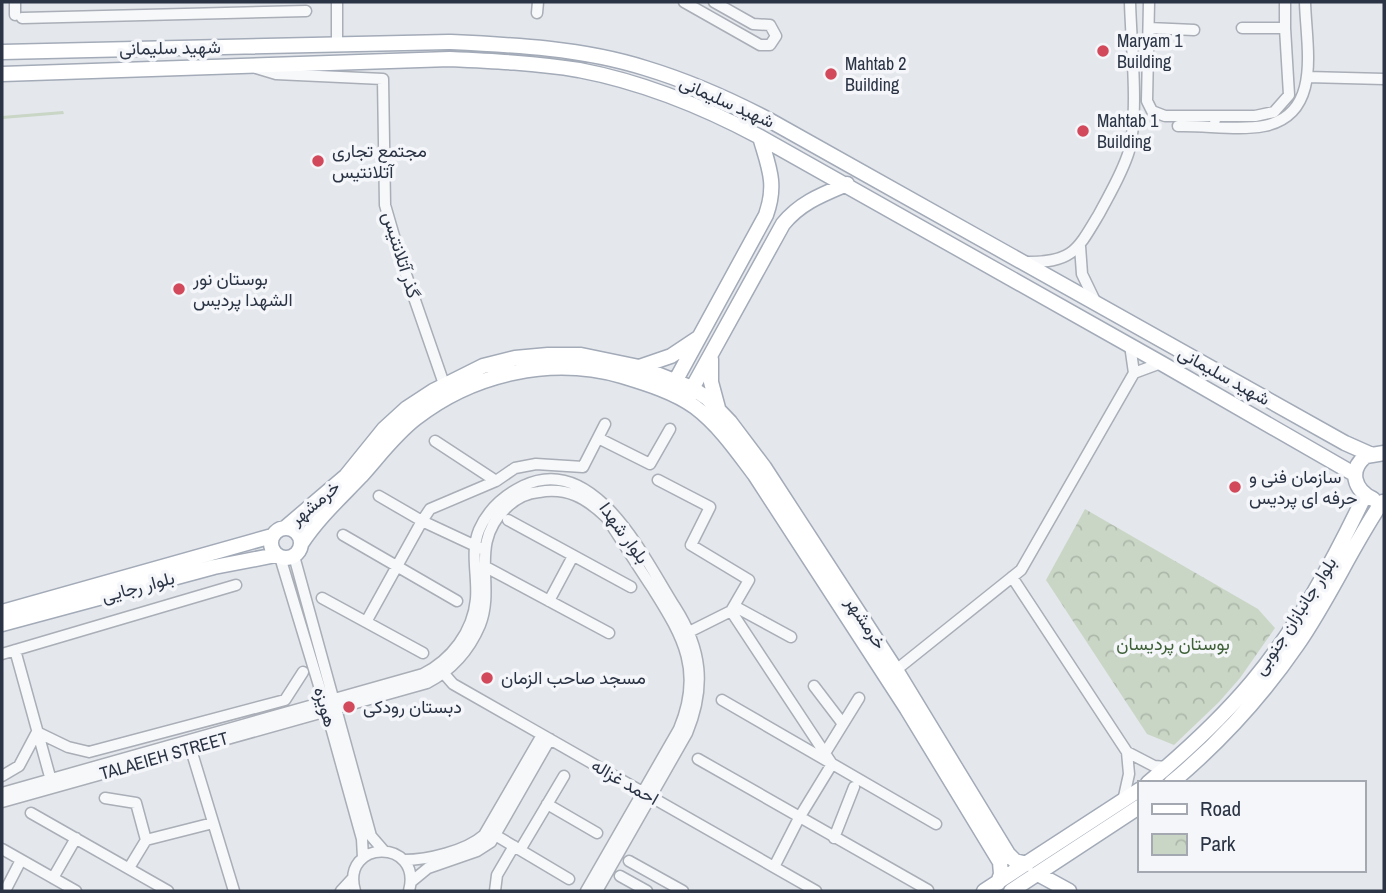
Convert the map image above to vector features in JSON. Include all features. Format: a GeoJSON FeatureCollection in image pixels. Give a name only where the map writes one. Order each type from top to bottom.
{"type":"FeatureCollection","features":[{"type":"Feature","properties":{"kind":"main road","name":"شهید سلیمانی"},"geometry":{"type":"LineString","coordinates":[[2,52],[449,42],[517,45],[583,54],[644,67],[736,103],[1345,443],[1380,452]]}},
{"type":"Feature","properties":{"kind":"main road"},"geometry":{"type":"LineString","coordinates":[[337,44],[337,63]]}},
{"type":"Feature","properties":{"kind":"main road","name":"شهید سلیمانی"},"geometry":{"type":"LineString","coordinates":[[2,74],[450,60],[514,62],[579,71],[639,85],[717,115],[847,184],[1354,474]]}},
{"type":"Feature","properties":{"kind":"main road"},"geometry":{"type":"LineString","coordinates":[[672,388],[766,215],[773,180],[760,137]]}},
{"type":"Feature","properties":{"kind":"main road"},"geometry":{"type":"LineString","coordinates":[[689,395],[783,225],[794,211],[810,200],[847,184]]}},
{"type":"Feature","properties":{"kind":"main road"},"geometry":{"type":"LineString","coordinates":[[639,367],[671,356],[699,337]]}},
{"type":"Feature","properties":{"kind":"main road","name":"خرمشهر"},"geometry":{"type":"LineString","coordinates":[[279,532],[346,476],[384,429],[407,408],[444,384],[483,366],[515,358],[581,355],[639,367],[672,388]]}},
{"type":"Feature","properties":{"kind":"main road"},"geometry":{"type":"LineString","coordinates":[[710,356],[712,382],[719,409]]}},
{"type":"Feature","properties":{"kind":"main road","name":"خرمشهر"},"geometry":{"type":"LineString","coordinates":[[288,553],[393,438],[415,418],[439,402],[488,379],[518,371],[580,368],[672,388],[689,395],[719,409],[764,467],[896,670],[1006,861]]}},
{"type":"Feature","properties":{"kind":"main road","name":"خرمشهر"},"geometry":{"type":"LineString","coordinates":[[689,395],[694,406],[728,440],[755,475],[1006,861]]}},
{"type":"Feature","properties":{"kind":"main road"},"geometry":{"type":"LineString","coordinates":[[1380,452],[1359,463],[1354,474],[1359,489],[1365,495],[1383,503]]}},
{"type":"Feature","properties":{"kind":"main road","name":"بلوار جانبازان جنوبی"},"geometry":{"type":"LineString","coordinates":[[1150,781],[1218,719],[1252,681],[1286,636],[1316,588],[1365,495]]}},
{"type":"Feature","properties":{"kind":"main road","name":"بلوار جانبازان جنوبی"},"geometry":{"type":"LineString","coordinates":[[1173,781],[1228,730],[1264,691],[1304,635],[1364,529],[1383,503]]}},
{"type":"Feature","properties":{"kind":"main road"},"geometry":{"type":"LineString","coordinates":[[295,531],[288,553],[271,546],[279,532],[295,531]]}},
{"type":"Feature","properties":{"kind":"main road","name":"بلوار رجایی"},"geometry":{"type":"LineString","coordinates":[[2,612],[279,532]]}},
{"type":"Feature","properties":{"kind":"main road","name":"بلوار رجایی"},"geometry":{"type":"LineString","coordinates":[[2,624],[214,567],[288,553]]}},
{"type":"Feature","properties":{"kind":"main road"},"geometry":{"type":"LineString","coordinates":[[984,891],[1138,791]]}},
{"type":"Feature","properties":{"kind":"main road"},"geometry":{"type":"LineString","coordinates":[[1011,891],[1138,808]]}},
{"type":"Feature","properties":{"kind":"main road"},"geometry":{"type":"LineString","coordinates":[[998,883],[1006,861],[1027,864]]}},
{"type":"Feature","properties":{"kind":"main road"},"geometry":{"type":"LineString","coordinates":[[1038,874],[1069,891]]}},
{"type":"Feature","properties":{"kind":"main road"},"geometry":{"type":"LineString","coordinates":[[1024,883],[1038,891]]}},
{"type":"Feature","properties":{"kind":"street"},"geometry":{"type":"LineString","coordinates":[[15,2],[18,17],[218,7],[306,11]]}},
{"type":"Feature","properties":{"kind":"street"},"geometry":{"type":"LineString","coordinates":[[337,2],[337,44]]}},
{"type":"Feature","properties":{"kind":"street"},"geometry":{"type":"LineString","coordinates":[[684,2],[760,45],[770,45],[776,36],[770,26],[753,24],[714,2]]}},
{"type":"Feature","properties":{"kind":"street"},"geometry":{"type":"LineString","coordinates":[[739,2],[739,16]]}},
{"type":"Feature","properties":{"kind":"street"},"geometry":{"type":"LineString","coordinates":[[1021,262],[1055,261],[1080,246],[1120,176],[1129,150],[1133,122],[1130,2]]}},
{"type":"Feature","properties":{"kind":"street"},"geometry":{"type":"LineString","coordinates":[[1149,2],[1147,101],[1152,111],[1165,116],[1263,126],[1284,119],[1300,104],[1307,77],[1305,2]]}},
{"type":"Feature","properties":{"kind":"street"},"geometry":{"type":"LineString","coordinates":[[1178,126],[1274,112],[1289,95],[1285,2]]}},
{"type":"Feature","properties":{"kind":"street"},"geometry":{"type":"LineString","coordinates":[[1149,28],[1194,30]]}},
{"type":"Feature","properties":{"kind":"street"},"geometry":{"type":"LineString","coordinates":[[1242,28],[1285,28]]}},
{"type":"Feature","properties":{"kind":"street","name":"گذر آتلانتیس"},"geometry":{"type":"LineString","coordinates":[[247,66],[276,74],[383,79],[385,205],[444,384]]}},
{"type":"Feature","properties":{"kind":"street"},"geometry":{"type":"LineString","coordinates":[[1307,77],[1384,79]]}},
{"type":"Feature","properties":{"kind":"street"},"geometry":{"type":"LineString","coordinates":[[1080,246],[1082,274],[1096,304]]}},
{"type":"Feature","properties":{"kind":"street"},"geometry":{"type":"LineString","coordinates":[[896,670],[1021,570],[1133,373],[1130,345]]}},
{"type":"Feature","properties":{"kind":"street"},"geometry":{"type":"LineString","coordinates":[[1133,373],[1161,362]]}},
{"type":"Feature","properties":{"kind":"street"},"geometry":{"type":"LineString","coordinates":[[366,622],[430,509],[496,481],[515,468],[537,464],[583,467],[605,424]]}},
{"type":"Feature","properties":{"kind":"street"},"geometry":{"type":"LineString","coordinates":[[598,438],[650,464],[670,429]]}},
{"type":"Feature","properties":{"kind":"street"},"geometry":{"type":"LineString","coordinates":[[435,442],[496,481]]}},
{"type":"Feature","properties":{"kind":"street","name":"بلوار شهدا"},"geometry":{"type":"LineString","coordinates":[[480,582],[484,566],[478,532],[489,511],[506,495],[528,484],[551,480],[575,484],[596,495],[613,512],[685,646],[690,666],[687,709],[597,891]]}},
{"type":"Feature","properties":{"kind":"street"},"geometry":{"type":"LineString","coordinates":[[658,480],[710,507],[691,545],[749,580],[733,609],[689,632]]}},
{"type":"Feature","properties":{"kind":"street"},"geometry":{"type":"LineString","coordinates":[[379,496],[422,521],[480,548]]}},
{"type":"Feature","properties":{"kind":"street"},"geometry":{"type":"LineString","coordinates":[[508,520],[631,587]]}},
{"type":"Feature","properties":{"kind":"street"},"geometry":{"type":"LineString","coordinates":[[343,535],[457,601]]}},
{"type":"Feature","properties":{"kind":"street","name":"بلوار شهدا"},"geometry":{"type":"LineString","coordinates":[[586,891],[687,733],[696,711],[699,688],[699,665],[689,632],[627,541]]}},
{"type":"Feature","properties":{"kind":"street","name":"بلوار شهدا"},"geometry":{"type":"LineString","coordinates":[[335,704],[427,683],[458,660],[480,623],[485,600],[480,582],[480,548]]}},
{"type":"Feature","properties":{"kind":"street","name":"هویزه"},"geometry":{"type":"LineString","coordinates":[[288,553],[335,704],[371,836],[384,851]]}},
{"type":"Feature","properties":{"kind":"street"},"geometry":{"type":"LineString","coordinates":[[549,601],[573,556]]}},
{"type":"Feature","properties":{"kind":"street"},"geometry":{"type":"LineString","coordinates":[[484,566],[609,633]]}},
{"type":"Feature","properties":{"kind":"street"},"geometry":{"type":"LineString","coordinates":[[1012,577],[1127,752],[1129,774],[1123,801]]}},
{"type":"Feature","properties":{"kind":"street"},"geometry":{"type":"LineString","coordinates":[[2,654],[236,585]]}},
{"type":"Feature","properties":{"kind":"street"},"geometry":{"type":"LineString","coordinates":[[322,598],[423,653]]}},
{"type":"Feature","properties":{"kind":"street"},"geometry":{"type":"LineString","coordinates":[[733,609],[791,637]]}},
{"type":"Feature","properties":{"kind":"street"},"geometry":{"type":"LineString","coordinates":[[733,609],[832,764]]}},
{"type":"Feature","properties":{"kind":"street"},"geometry":{"type":"LineString","coordinates":[[15,650],[51,783]]}},
{"type":"Feature","properties":{"kind":"street","name":"احمد غزاله"},"geometry":{"type":"LineString","coordinates":[[441,670],[453,684],[816,891]]}},
{"type":"Feature","properties":{"kind":"street"},"geometry":{"type":"LineString","coordinates":[[37,732],[68,747],[89,752],[285,700],[303,672]]}},
{"type":"Feature","properties":{"kind":"street"},"geometry":{"type":"LineString","coordinates":[[814,686],[843,724]]}},
{"type":"Feature","properties":{"kind":"street"},"geometry":{"type":"LineString","coordinates":[[825,753],[859,698]]}},
{"type":"Feature","properties":{"kind":"street"},"geometry":{"type":"LineString","coordinates":[[722,700],[936,824]]}},
{"type":"Feature","properties":{"kind":"street","name":"هویزه"},"geometry":{"type":"LineString","coordinates":[[335,704],[362,839],[363,858]]}},
{"type":"Feature","properties":{"kind":"street","name":"TALAEIEH STREET"},"geometry":{"type":"LineString","coordinates":[[2,793],[51,783],[335,704]]}},
{"type":"Feature","properties":{"kind":"street"},"geometry":{"type":"LineString","coordinates":[[2,776],[19,765],[37,732]]}},
{"type":"Feature","properties":{"kind":"street"},"geometry":{"type":"LineString","coordinates":[[410,887],[428,868],[484,847],[495,835],[546,737]]}},
{"type":"Feature","properties":{"kind":"street"},"geometry":{"type":"LineString","coordinates":[[404,860],[425,860],[473,843],[484,835],[546,737]]}},
{"type":"Feature","properties":{"kind":"street"},"geometry":{"type":"LineString","coordinates":[[189,744],[233,891]]}},
{"type":"Feature","properties":{"kind":"street"},"geometry":{"type":"LineString","coordinates":[[1127,752],[1154,766],[1167,767]]}},
{"type":"Feature","properties":{"kind":"street"},"geometry":{"type":"LineString","coordinates":[[698,759],[928,890]]}},
{"type":"Feature","properties":{"kind":"street"},"geometry":{"type":"LineString","coordinates":[[774,867],[799,818],[832,764]]}},
{"type":"Feature","properties":{"kind":"street"},"geometry":{"type":"LineString","coordinates":[[495,891],[497,875],[564,776]]}},
{"type":"Feature","properties":{"kind":"street","name":"TALAEIEH STREET"},"geometry":{"type":"LineString","coordinates":[[2,802],[51,783]]}},
{"type":"Feature","properties":{"kind":"street"},"geometry":{"type":"LineString","coordinates":[[834,838],[854,787]]}},
{"type":"Feature","properties":{"kind":"street"},"geometry":{"type":"LineString","coordinates":[[104,798],[136,803],[146,840]]}},
{"type":"Feature","properties":{"kind":"street"},"geometry":{"type":"LineString","coordinates":[[547,804],[597,833]]}},
{"type":"Feature","properties":{"kind":"street"},"geometry":{"type":"LineString","coordinates":[[31,813],[129,868],[160,889]]}},
{"type":"Feature","properties":{"kind":"street"},"geometry":{"type":"LineString","coordinates":[[129,868],[146,840],[213,823]]}},
{"type":"Feature","properties":{"kind":"street"},"geometry":{"type":"LineString","coordinates":[[495,835],[569,879]]}},
{"type":"Feature","properties":{"kind":"street"},"geometry":{"type":"LineString","coordinates":[[53,878],[76,838]]}},
{"type":"Feature","properties":{"kind":"street"},"geometry":{"type":"LineString","coordinates":[[2,849],[76,891]]}},
{"type":"Feature","properties":{"kind":"street"},"geometry":{"type":"LineString","coordinates":[[355,891],[355,867],[372,852],[384,851],[395,853],[404,860],[410,870],[410,887]]}},
{"type":"Feature","properties":{"kind":"street"},"geometry":{"type":"LineString","coordinates":[[5,891],[21,860]]}},
{"type":"Feature","properties":{"kind":"street"},"geometry":{"type":"LineString","coordinates":[[629,861],[681,891]]}},
{"type":"Feature","properties":{"kind":"street"},"geometry":{"type":"LineString","coordinates":[[620,876],[647,891]]}},
{"type":"Feature","properties":{"kind":"street"},"geometry":{"type":"LineString","coordinates":[[341,891],[353,878]]}},
{"type":"Feature","properties":{"kind":"green space"},"geometry":{"type":"Polygon","coordinates":[[[63,111],[64,114],[2,119],[2,116],[63,111]]]}},
{"type":"Feature","properties":{"kind":"green space","name":"بوستان پردیسان"},"geometry":{"type":"Polygon","coordinates":[[[1085,509],[1258,609],[1275,628],[1240,678],[1174,745],[1147,734],[1046,580],[1085,509]]]}},
{"type":"Feature","properties":{"kind":"place","name":"Maryam 1 Building"},"geometry":{"type":"Point","coordinates":[1103,51]}},
{"type":"Feature","properties":{"kind":"place","name":"Mahtab 2 Building"},"geometry":{"type":"Point","coordinates":[831,74]}},
{"type":"Feature","properties":{"kind":"place","name":"Mahtab 1 Building"},"geometry":{"type":"Point","coordinates":[1083,131]}},
{"type":"Feature","properties":{"kind":"place","name":"مجتمع تجاری آتلانتیس"},"geometry":{"type":"Point","coordinates":[318,161]}},
{"type":"Feature","properties":{"kind":"place","name":"بوستان نور الشهدا پردیس"},"geometry":{"type":"Point","coordinates":[179,289]}},
{"type":"Feature","properties":{"kind":"place","name":"سازمان فنی و حرفه ای پردیس"},"geometry":{"type":"Point","coordinates":[1235,487]}},
{"type":"Feature","properties":{"kind":"place","name":"مسجد صاحب الزمان"},"geometry":{"type":"Point","coordinates":[487,678]}},
{"type":"Feature","properties":{"kind":"place","name":"دبستان رودکی"},"geometry":{"type":"Point","coordinates":[349,707]}}]}
